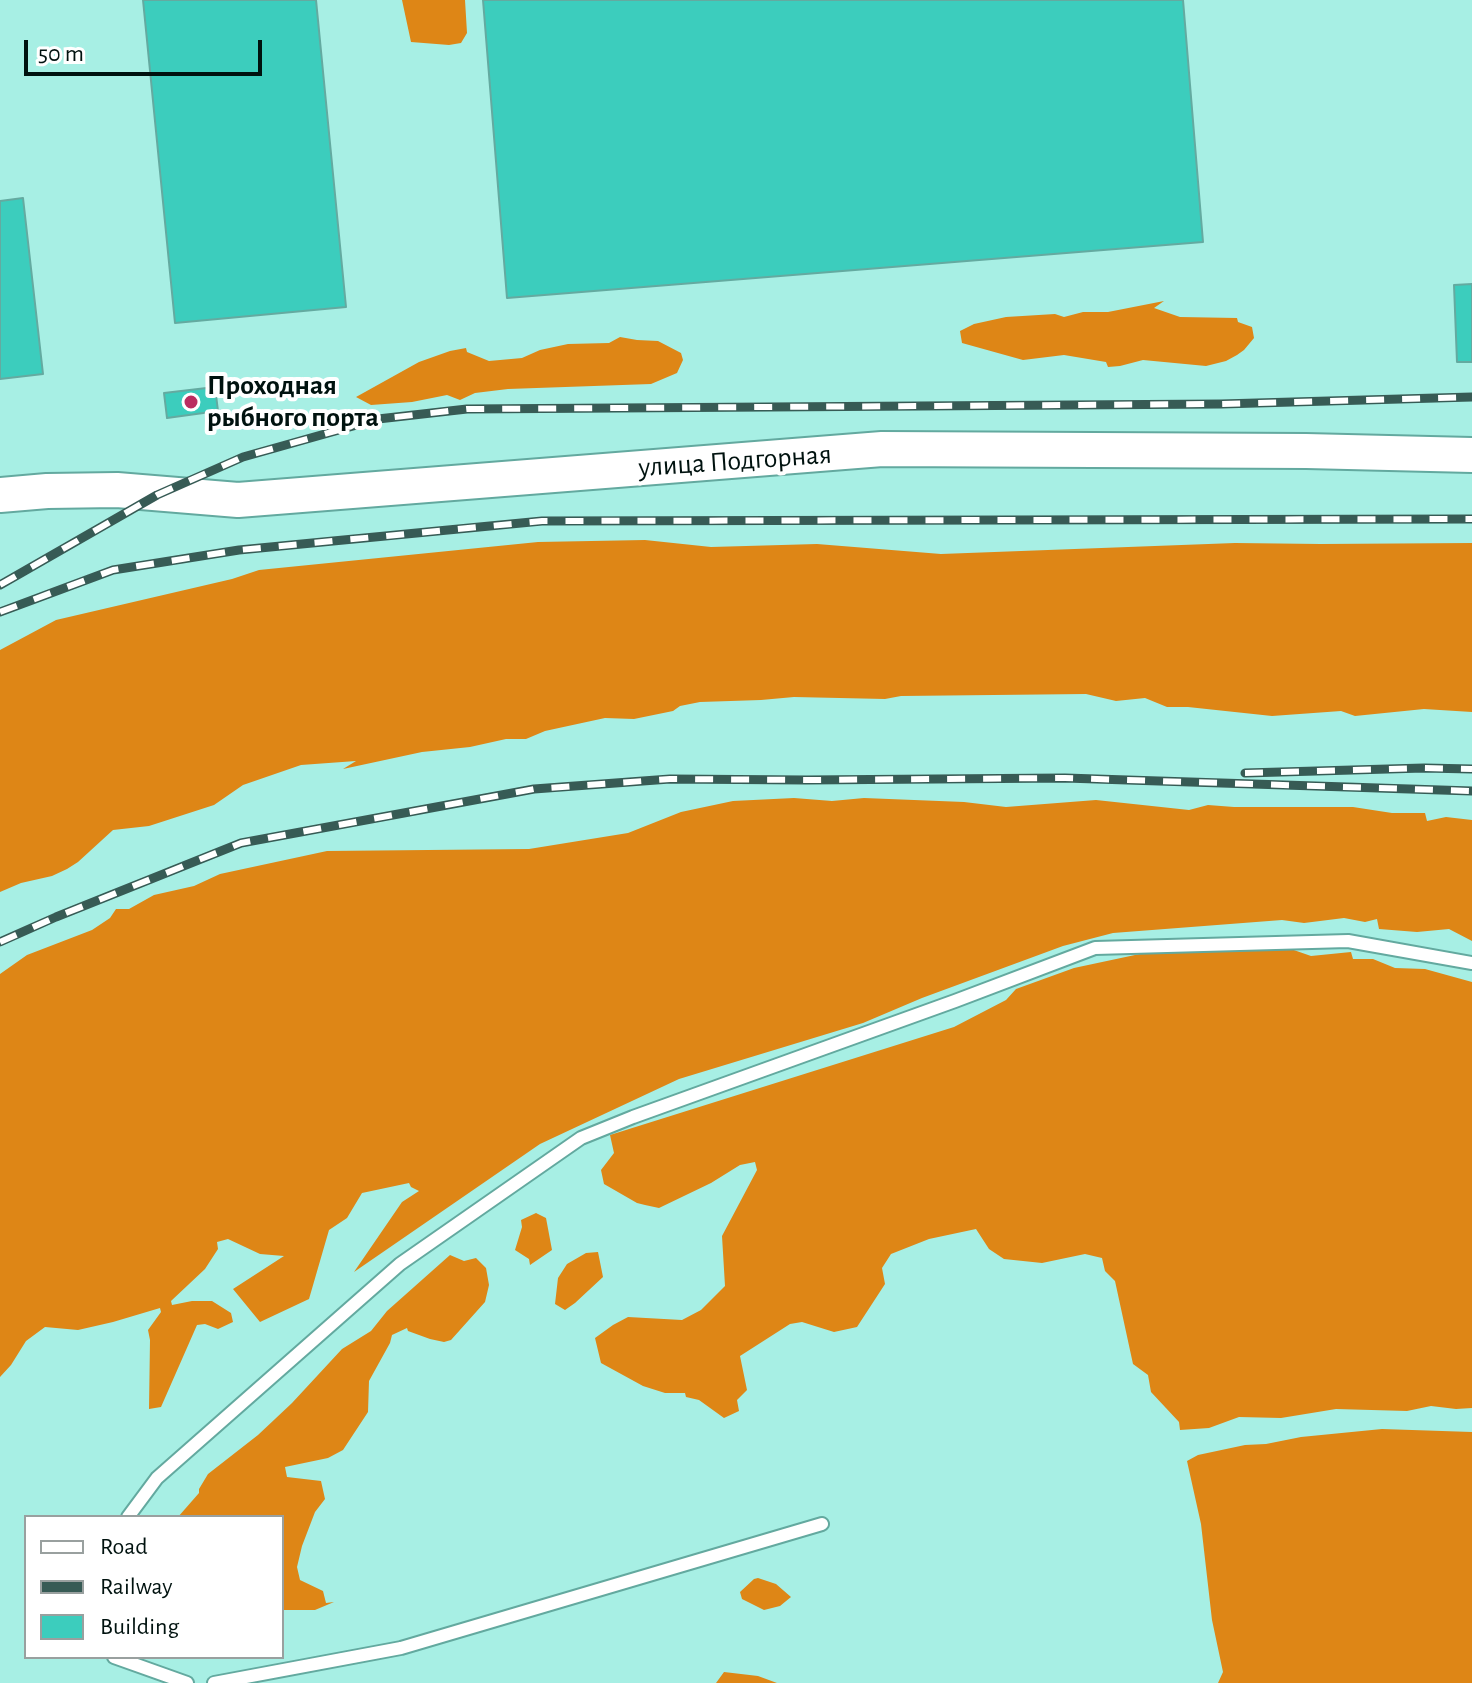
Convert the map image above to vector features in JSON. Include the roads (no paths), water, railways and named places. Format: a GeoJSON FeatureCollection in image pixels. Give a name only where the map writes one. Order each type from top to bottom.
{"type":"FeatureCollection","features":[{"type":"Feature","properties":{"kind":"main road","name":"улица Подгорная"},"geometry":{"type":"LineString","coordinates":[[0,495],[117,490],[238,500],[882,449],[1472,455]]}},
{"type":"Feature","properties":{"kind":"lane"},"geometry":{"type":"LineString","coordinates":[[129,1515],[157,1478],[400,1264],[581,1138],[1095,948],[1348,941],[1472,963]]}},
{"type":"Feature","properties":{"kind":"lane"},"geometry":{"type":"LineString","coordinates":[[214,1683],[401,1648],[822,1524]]}},
{"type":"Feature","properties":{"kind":"lane"},"geometry":{"type":"LineString","coordinates":[[120,1659],[187,1683]]}},
{"type":"Feature","properties":{"kind":"railway"},"geometry":{"type":"LineString","coordinates":[[0,585],[157,495],[243,457],[378,419],[467,409],[1221,404],[1472,397]]}},
{"type":"Feature","properties":{"kind":"railway"},"geometry":{"type":"LineString","coordinates":[[0,612],[113,570],[239,550],[542,521],[1472,519]]}},
{"type":"Feature","properties":{"kind":"railway"},"geometry":{"type":"LineString","coordinates":[[1245,773],[1472,769]]}},
{"type":"Feature","properties":{"kind":"railway"},"geometry":{"type":"LineString","coordinates":[[0,942],[241,843],[534,789],[670,779],[1065,778],[1472,791]]}},
{"type":"Feature","properties":{"kind":"place","name":"Проходная рыбного порта"},"geometry":{"type":"Point","coordinates":[191,402]}}]}
